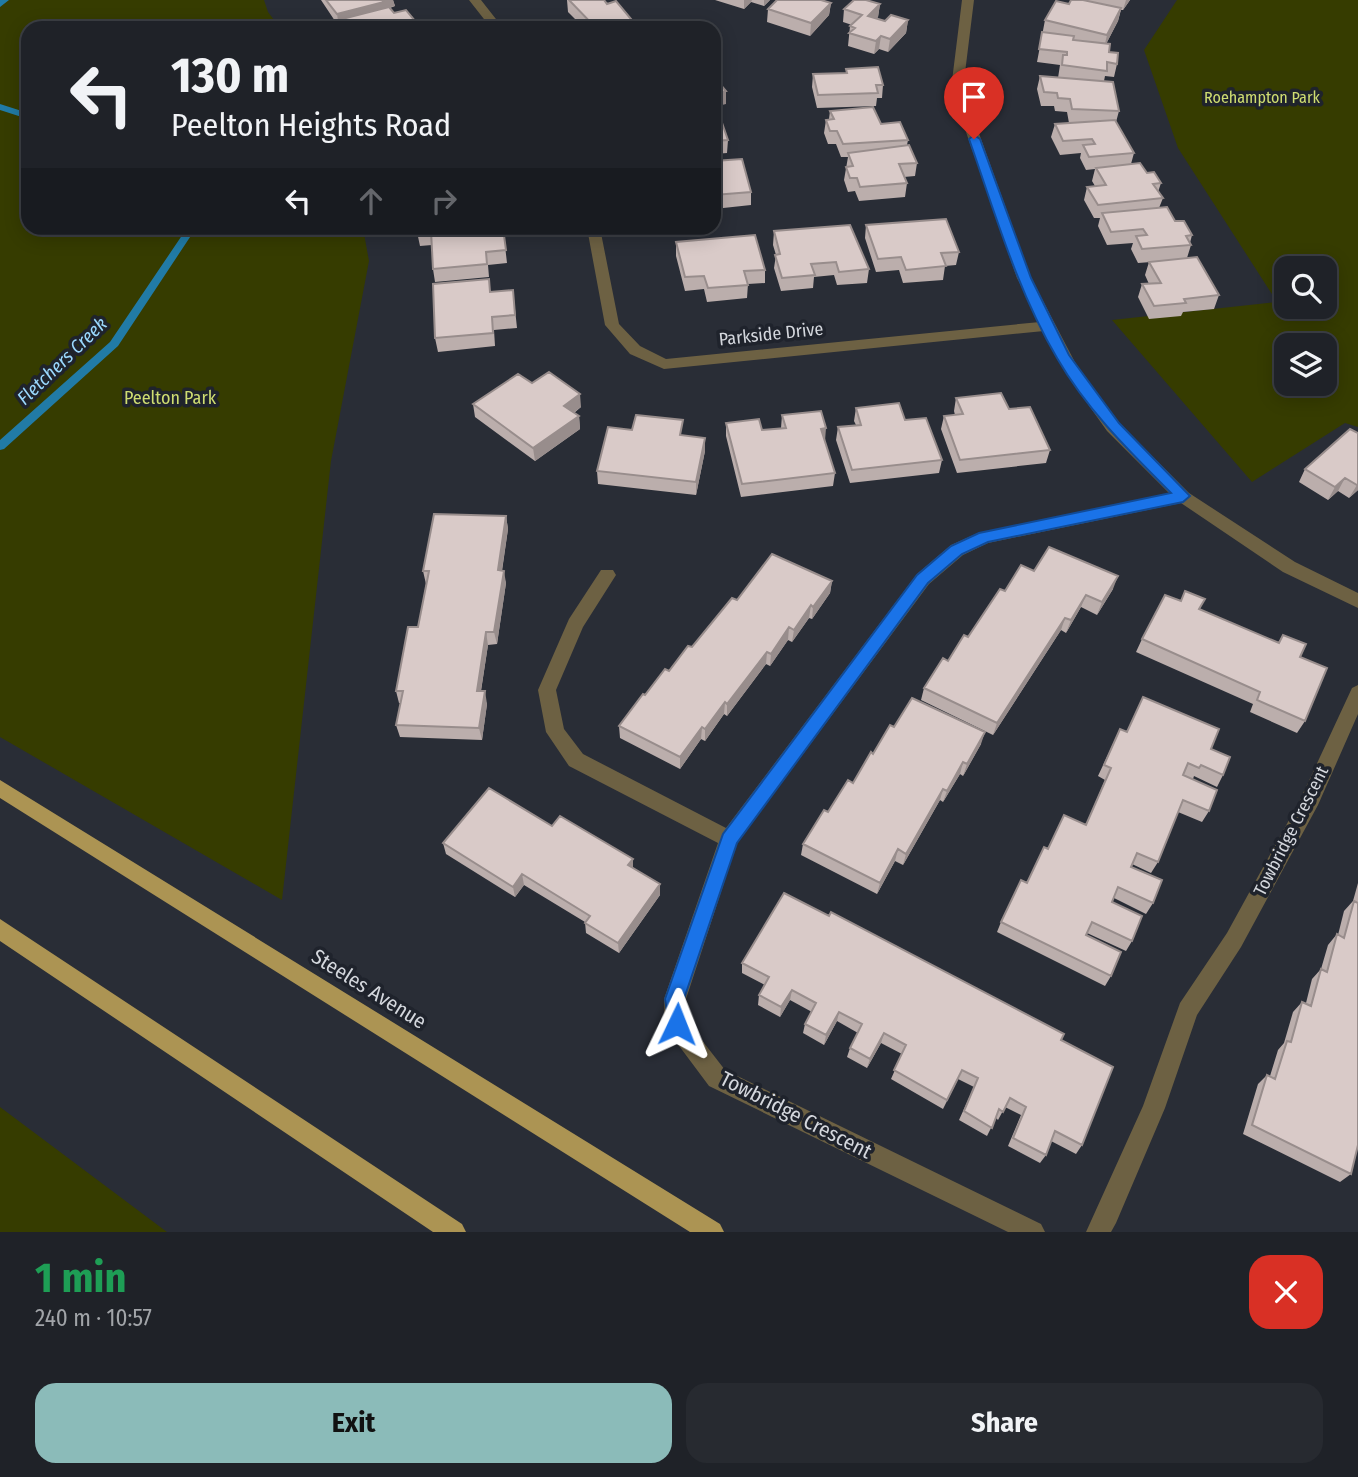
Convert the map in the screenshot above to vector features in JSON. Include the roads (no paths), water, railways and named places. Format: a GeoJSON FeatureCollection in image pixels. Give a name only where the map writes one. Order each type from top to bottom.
{"type":"FeatureCollection","features":[{"type":"Feature","properties":{"kind":"main road","name":"Steeles Avenue"},"geometry":{"type":"LineString","coordinates":[[0,788],[712,1232]]}},
{"type":"Feature","properties":{"kind":"main road"},"geometry":{"type":"LineString","coordinates":[[0,929],[454,1232]]}},
{"type":"Feature","properties":{"kind":"street"},"geometry":{"type":"LineString","coordinates":[[475,0],[492,21]]}},
{"type":"Feature","properties":{"kind":"street"},"geometry":{"type":"LineString","coordinates":[[968,0],[957,89],[1024,278],[1073,372],[1114,427],[1183,496],[1290,567],[1358,601]]}},
{"type":"Feature","properties":{"kind":"street","name":"Parkside Drive"},"geometry":{"type":"LineString","coordinates":[[594,235],[612,325],[635,350],[664,365],[1047,326]]}},
{"type":"Feature","properties":{"kind":"street","name":"Towbridge Crescent"},"geometry":{"type":"LineString","coordinates":[[1033,1232],[717,1077],[677,1024],[675,999],[729,839],[923,579],[957,550],[984,537],[1183,496]]}},
{"type":"Feature","properties":{"kind":"street"},"geometry":{"type":"LineString","coordinates":[[607,575],[575,624],[547,690],[555,733],[576,760],[729,839]]}},
{"type":"Feature","properties":{"kind":"street","name":"Towbridge Crescent"},"geometry":{"type":"LineString","coordinates":[[1098,1232],[1108,1215],[1154,1108],[1188,1010],[1234,940],[1308,805],[1358,693]]}},
{"type":"Feature","properties":{"kind":"waterway","name":"Fletchers Creek"},"geometry":{"type":"LineString","coordinates":[[0,5],[5,0]]}},
{"type":"Feature","properties":{"kind":"waterway","name":"Fletchers Creek"},"geometry":{"type":"LineString","coordinates":[[0,107],[21,114]]}},
{"type":"Feature","properties":{"kind":"waterway","name":"Fletchers Creek"},"geometry":{"type":"LineString","coordinates":[[0,446],[114,344],[186,235]]}},
{"type":"Feature","properties":{"kind":"park label","name":"Roehampton Park"},"geometry":{"type":"Point","coordinates":[1262,97]}},
{"type":"Feature","properties":{"kind":"park label","name":"Peelton Park"},"geometry":{"type":"Point","coordinates":[170,398]}}]}
